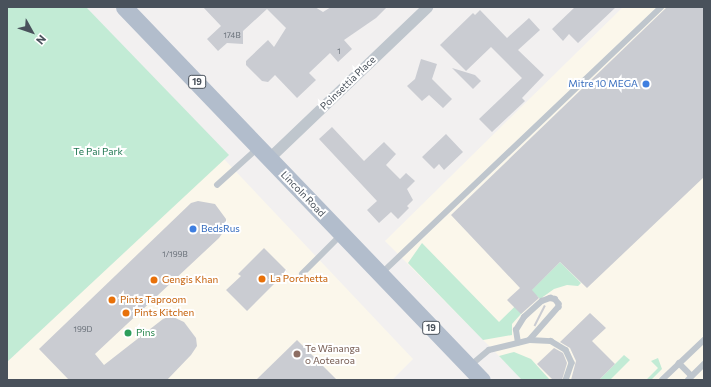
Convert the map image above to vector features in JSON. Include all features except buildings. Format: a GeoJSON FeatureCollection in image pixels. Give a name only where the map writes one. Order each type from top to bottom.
{"type":"FeatureCollection","features":[{"type":"Feature","properties":{"kind":"main road","name":"Lincoln Road"},"geometry":{"type":"LineString","coordinates":[[124,7],[341,235],[482,380]]}},
{"type":"Feature","properties":{"kind":"street","name":"Poinsettia Place"},"geometry":{"type":"LineString","coordinates":[[264,153],[426,7]]}},
{"type":"Feature","properties":{"kind":"lane"},"geometry":{"type":"LineString","coordinates":[[380,275],[661,7]]}},
{"type":"Feature","properties":{"kind":"lane"},"geometry":{"type":"LineString","coordinates":[[217,185],[264,153]]}},
{"type":"Feature","properties":{"kind":"lane"},"geometry":{"type":"LineString","coordinates":[[302,274],[341,235]]}},
{"type":"Feature","properties":{"kind":"lane"},"geometry":{"type":"LineString","coordinates":[[518,343],[516,330],[524,317],[542,301],[550,298],[555,299],[559,304],[559,307],[530,340]]}},
{"type":"Feature","properties":{"kind":"lane"},"geometry":{"type":"LineString","coordinates":[[469,367],[488,350],[530,340],[551,341],[566,350],[572,362],[566,380]]}},
{"type":"Feature","properties":{"kind":"lane"},"geometry":{"type":"LineString","coordinates":[[662,380],[704,340]]}},
{"type":"Feature","properties":{"kind":"lane"},"geometry":{"type":"LineString","coordinates":[[679,363],[690,378],[704,364]]}},
{"type":"Feature","properties":{"kind":"shaded area"},"geometry":{"type":"Polygon","coordinates":[[[623,7],[704,7],[704,380],[523,380],[385,241],[623,7]]]}},
{"type":"Feature","properties":{"kind":"shaded area"},"geometry":{"type":"Polygon","coordinates":[[[224,159],[413,359],[392,380],[7,380],[7,362],[224,159]]]}},
{"type":"Feature","properties":{"kind":"green space","name":"Te Pai Park"},"geometry":{"type":"Polygon","coordinates":[[[7,7],[86,7],[229,155],[7,362],[7,7]]]}},
{"type":"Feature","properties":{"kind":"green space"},"geometry":{"type":"Polygon","coordinates":[[[422,243],[499,322],[560,262],[581,283],[578,286],[567,285],[554,289],[540,299],[537,296],[512,324],[512,335],[483,340],[408,263],[422,243]]]}},
{"type":"Feature","properties":{"kind":"green space"},"geometry":{"type":"Polygon","coordinates":[[[514,352],[531,359],[550,380],[522,380],[499,356],[514,352]]]}},
{"type":"Feature","properties":{"kind":"green space"},"geometry":{"type":"Polygon","coordinates":[[[624,355],[630,360],[610,380],[599,380],[624,355]]]}},
{"type":"Feature","properties":{"kind":"green space"},"geometry":{"type":"Polygon","coordinates":[[[658,358],[662,369],[651,380],[646,380],[658,368],[651,361],[658,358]]]}},
{"type":"Feature","properties":{"kind":"place","name":"Mitre 10 MEGA"},"geometry":{"type":"Point","coordinates":[646,84]}},
{"type":"Feature","properties":{"kind":"place","name":"BedsRus"},"geometry":{"type":"Point","coordinates":[193,229]}},
{"type":"Feature","properties":{"kind":"place","name":"La Porchetta"},"geometry":{"type":"Point","coordinates":[262,279]}},
{"type":"Feature","properties":{"kind":"place","name":"Gengis Khan"},"geometry":{"type":"Point","coordinates":[154,280]}},
{"type":"Feature","properties":{"kind":"place","name":"Pints Taproom"},"geometry":{"type":"Point","coordinates":[112,300]}},
{"type":"Feature","properties":{"kind":"place","name":"Pints Kitchen"},"geometry":{"type":"Point","coordinates":[126,313]}},
{"type":"Feature","properties":{"kind":"place","name":"Pins"},"geometry":{"type":"Point","coordinates":[128,333]}},
{"type":"Feature","properties":{"kind":"place","name":"Te Wānanga o Aotearoa"},"geometry":{"type":"Point","coordinates":[297,354]}}]}
